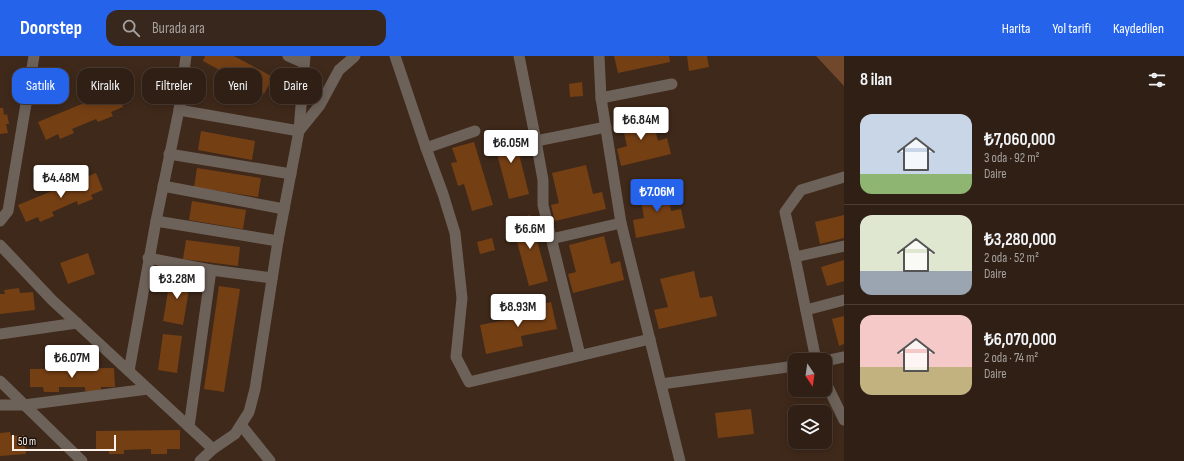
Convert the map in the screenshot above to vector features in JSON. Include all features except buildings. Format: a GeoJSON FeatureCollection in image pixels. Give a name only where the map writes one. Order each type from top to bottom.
{"type":"FeatureCollection","features":[{"type":"Feature","properties":{"kind":"street"},"geometry":{"type":"LineString","coordinates":[[0,221],[8,211],[34,56]]}},
{"type":"Feature","properties":{"kind":"street"},"geometry":{"type":"LineString","coordinates":[[129,371],[148,258],[179,110],[186,56]]}},
{"type":"Feature","properties":{"kind":"street"},"geometry":{"type":"LineString","coordinates":[[200,461],[213,449],[235,434],[249,412],[255,389],[278,241],[299,131],[305,60],[288,56]]}},
{"type":"Feature","properties":{"kind":"street"},"geometry":{"type":"LineString","coordinates":[[299,131],[320,105],[339,70],[355,56]]}},
{"type":"Feature","properties":{"kind":"street"},"geometry":{"type":"LineString","coordinates":[[395,56],[455,233],[462,298],[456,357],[469,382],[650,339]]}},
{"type":"Feature","properties":{"kind":"street"},"geometry":{"type":"LineString","coordinates":[[519,56],[543,180],[543,205],[580,356]]}},
{"type":"Feature","properties":{"kind":"street"},"geometry":{"type":"LineString","coordinates":[[598,56],[601,98],[621,223],[680,461]]}},
{"type":"Feature","properties":{"kind":"street"},"geometry":{"type":"LineString","coordinates":[[601,98],[672,84]]}},
{"type":"Feature","properties":{"kind":"street"},"geometry":{"type":"LineString","coordinates":[[179,110],[299,131]]}},
{"type":"Feature","properties":{"kind":"street"},"geometry":{"type":"LineString","coordinates":[[536,141],[606,128]]}},
{"type":"Feature","properties":{"kind":"street"},"geometry":{"type":"LineString","coordinates":[[426,148],[475,131]]}},
{"type":"Feature","properties":{"kind":"street"},"geometry":{"type":"LineString","coordinates":[[169,154],[291,174]]}},
{"type":"Feature","properties":{"kind":"street"},"geometry":{"type":"LineString","coordinates":[[815,353],[785,212],[801,190],[844,177]]}},
{"type":"Feature","properties":{"kind":"street"},"geometry":{"type":"LineString","coordinates":[[163,186],[284,209]]}},
{"type":"Feature","properties":{"kind":"street"},"geometry":{"type":"LineString","coordinates":[[156,221],[278,241]]}},
{"type":"Feature","properties":{"kind":"street"},"geometry":{"type":"LineString","coordinates":[[551,239],[621,223]]}},
{"type":"Feature","properties":{"kind":"street"},"geometry":{"type":"LineString","coordinates":[[0,245],[52,300],[213,449]]}},
{"type":"Feature","properties":{"kind":"street"},"geometry":{"type":"LineString","coordinates":[[795,257],[844,246]]}},
{"type":"Feature","properties":{"kind":"street"},"geometry":{"type":"LineString","coordinates":[[148,258],[211,270],[272,278]]}},
{"type":"Feature","properties":{"kind":"street"},"geometry":{"type":"LineString","coordinates":[[189,426],[211,270]]}},
{"type":"Feature","properties":{"kind":"street"},"geometry":{"type":"LineString","coordinates":[[806,310],[844,300]]}},
{"type":"Feature","properties":{"kind":"street"},"geometry":{"type":"LineString","coordinates":[[0,334],[77,322]]}},
{"type":"Feature","properties":{"kind":"street"},"geometry":{"type":"LineString","coordinates":[[832,360],[844,357]]}},
{"type":"Feature","properties":{"kind":"street"},"geometry":{"type":"LineString","coordinates":[[661,384],[788,367]]}},
{"type":"Feature","properties":{"kind":"street"},"geometry":{"type":"LineString","coordinates":[[0,381],[82,461]]}},
{"type":"Feature","properties":{"kind":"street"},"geometry":{"type":"LineString","coordinates":[[0,406],[24,405],[148,389]]}},
{"type":"Feature","properties":{"kind":"street"},"geometry":{"type":"LineString","coordinates":[[832,395],[844,420]]}},
{"type":"Feature","properties":{"kind":"street"},"geometry":{"type":"LineString","coordinates":[[241,425],[270,461]]}},
{"type":"Feature","properties":{"kind":"shaded area"},"geometry":{"type":"Polygon","coordinates":[[[816,56],[844,56],[844,86],[816,56]]]}}]}
